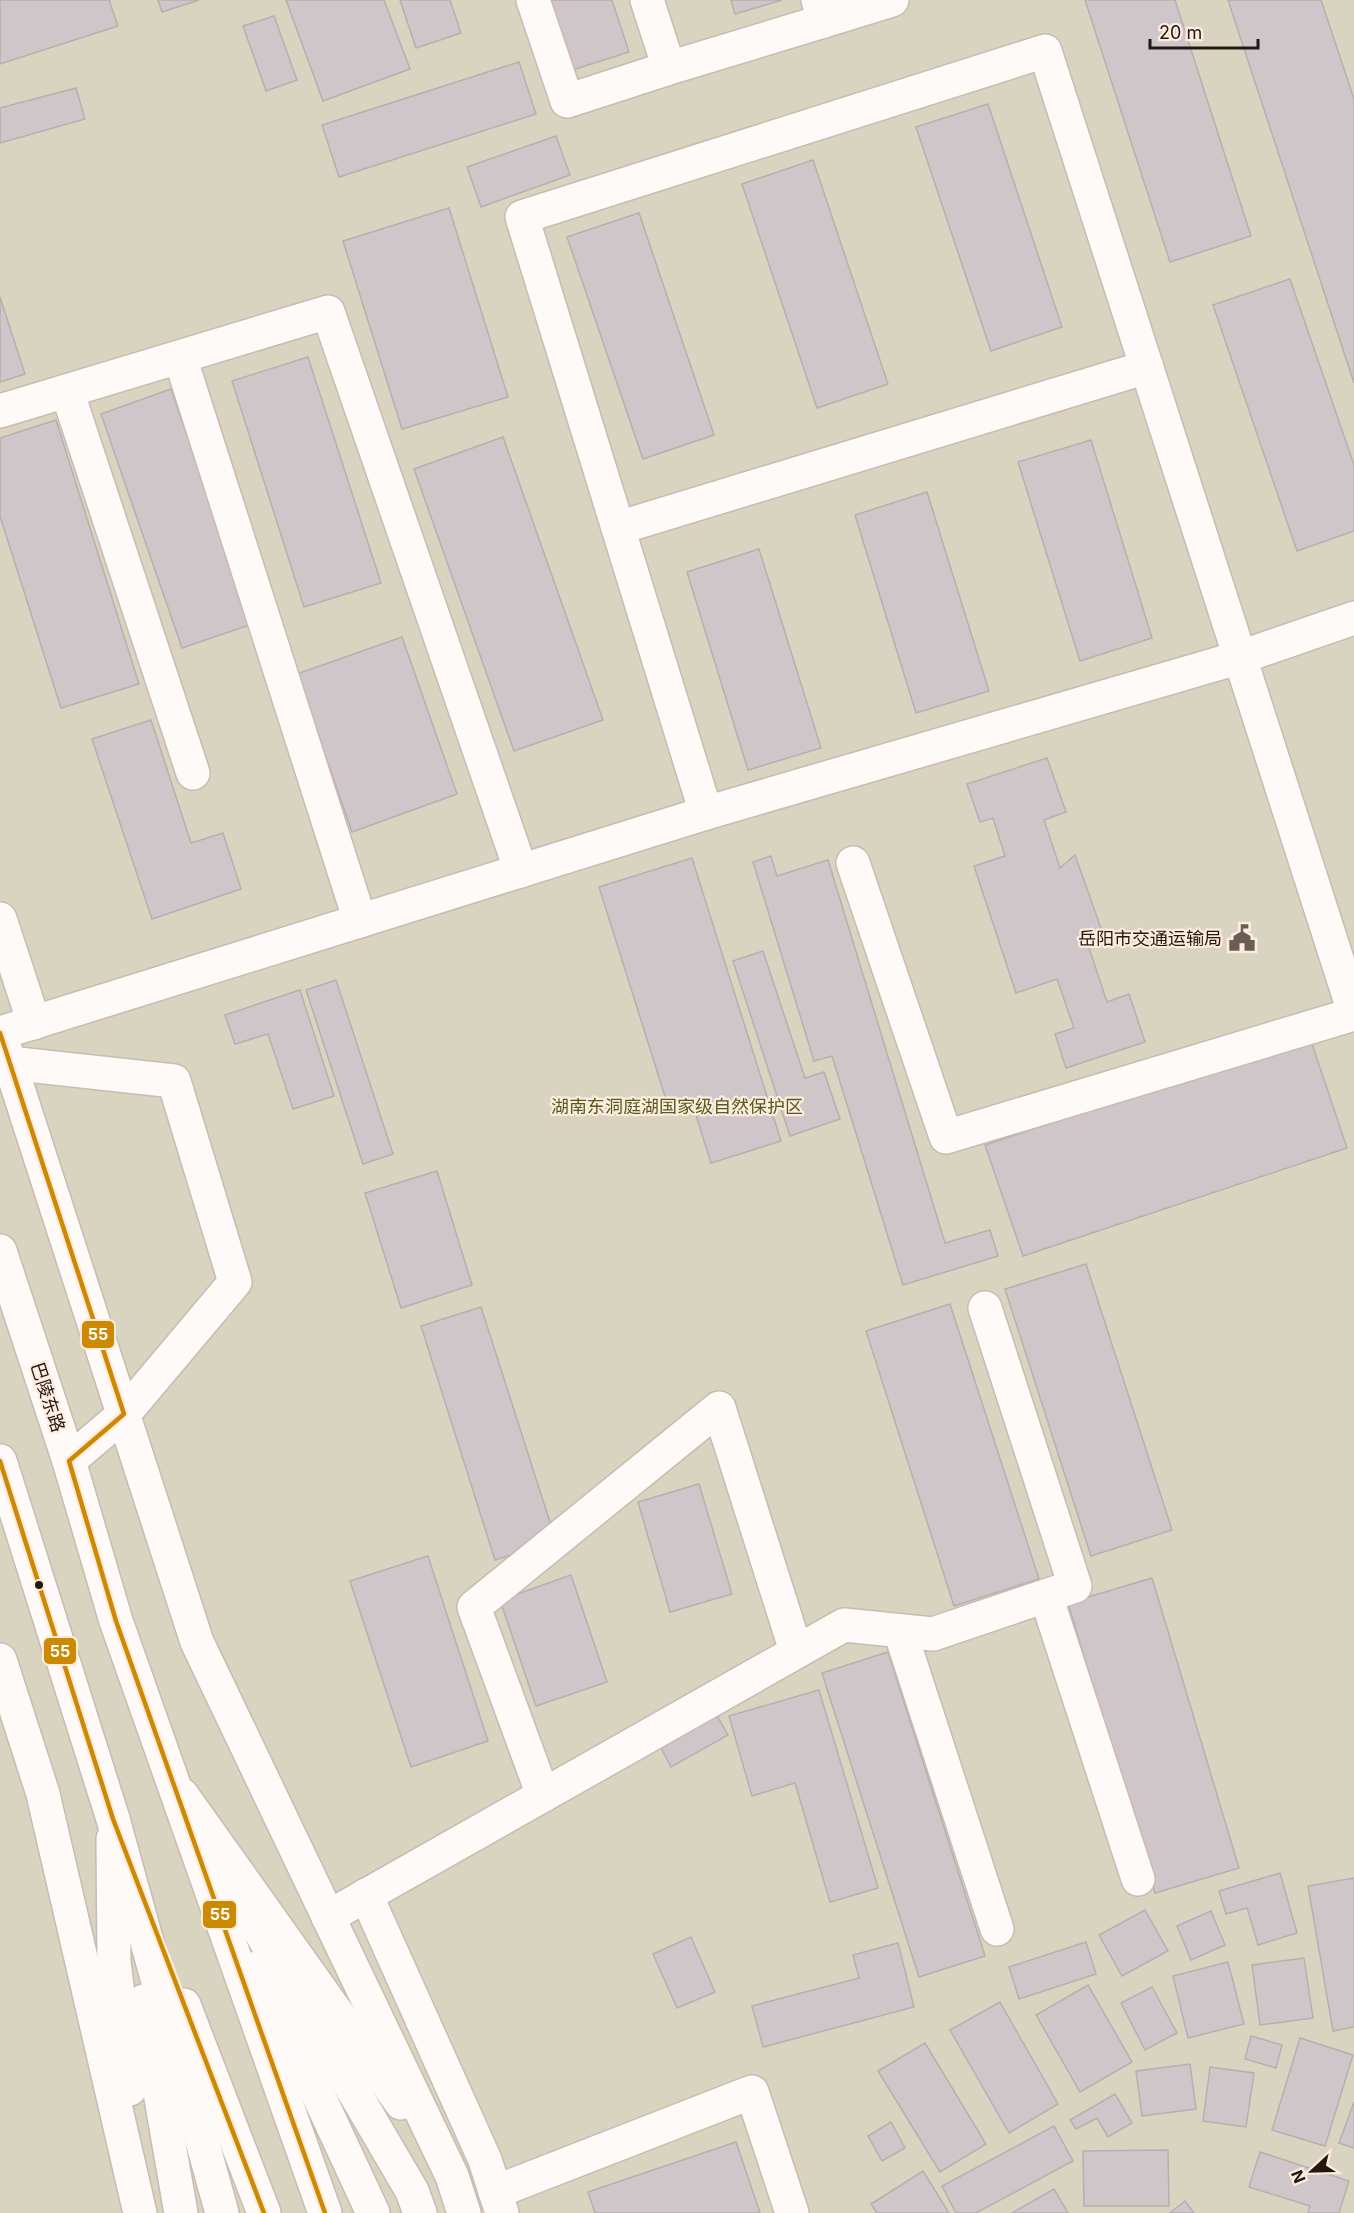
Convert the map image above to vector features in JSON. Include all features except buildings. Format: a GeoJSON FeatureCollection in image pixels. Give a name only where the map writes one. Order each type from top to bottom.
{"type":"FeatureCollection","features":[{"type":"Feature","properties":{"kind":"street"},"geometry":{"type":"LineString","coordinates":[[533,0],[567,101],[669,68],[821,10],[892,0]]}},
{"type":"Feature","properties":{"kind":"street"},"geometry":{"type":"LineString","coordinates":[[647,0],[669,68]]}},
{"type":"Feature","properties":{"kind":"street"},"geometry":{"type":"LineString","coordinates":[[706,813],[522,217],[1045,51],[1354,1013],[946,1137],[853,862]]}},
{"type":"Feature","properties":{"kind":"street"},"geometry":{"type":"LineString","coordinates":[[0,411],[328,312],[521,871]]}},
{"type":"Feature","properties":{"kind":"street"},"geometry":{"type":"LineString","coordinates":[[180,357],[360,921]]}},
{"type":"Feature","properties":{"kind":"street"},"geometry":{"type":"LineString","coordinates":[[618,528],[1148,367]]}},
{"type":"Feature","properties":{"kind":"street"},"geometry":{"type":"LineString","coordinates":[[67,391],[193,773]]}},
{"type":"Feature","properties":{"kind":"street"},"geometry":{"type":"LineString","coordinates":[[2,1049],[34,1023],[706,813],[1241,657],[1354,618]]}},
{"type":"Feature","properties":{"kind":"street"},"geometry":{"type":"LineString","coordinates":[[0,919],[34,1023]]}},
{"type":"Feature","properties":{"kind":"street"},"geometry":{"type":"LineString","coordinates":[[2,1049],[198,1642],[452,2176],[464,2213]]}},
{"type":"Feature","properties":{"kind":"street"},"geometry":{"type":"LineString","coordinates":[[2,1049],[174,1081],[235,1282],[124,1414],[69,1461]]}},
{"type":"Feature","properties":{"kind":"street","name":"巴陵东路"},"geometry":{"type":"LineString","coordinates":[[0,1251],[69,1461],[116,1621],[174,1783]]}},
{"type":"Feature","properties":{"kind":"street"},"geometry":{"type":"LineString","coordinates":[[328,1917],[844,1625],[933,1634],[1075,1586],[985,1308]]}},
{"type":"Feature","properties":{"kind":"street"},"geometry":{"type":"LineString","coordinates":[[543,1795],[474,1606],[718,1408],[796,1652]]}},
{"type":"Feature","properties":{"kind":"street"},"geometry":{"type":"LineString","coordinates":[[0,1461],[113,1819],[222,2213]]}},
{"type":"Feature","properties":{"kind":"street"},"geometry":{"type":"LineString","coordinates":[[1046,1596],[1138,1879]]}},
{"type":"Feature","properties":{"kind":"street"},"geometry":{"type":"LineString","coordinates":[[900,1631],[997,1929]]}},
{"type":"Feature","properties":{"kind":"street"},"geometry":{"type":"LineString","coordinates":[[0,1660],[42,1794],[140,2213]]}},
{"type":"Feature","properties":{"kind":"street"},"geometry":{"type":"LineString","coordinates":[[174,1783],[452,2176]]}},
{"type":"Feature","properties":{"kind":"street"},"geometry":{"type":"LineString","coordinates":[[174,1783],[326,2213]]}},
{"type":"Feature","properties":{"kind":"street"},"geometry":{"type":"LineString","coordinates":[[174,1783],[373,2213]]}},
{"type":"Feature","properties":{"kind":"street"},"geometry":{"type":"LineString","coordinates":[[174,1783],[412,2191],[420,2213]]}},
{"type":"Feature","properties":{"kind":"street"},"geometry":{"type":"LineString","coordinates":[[113,1819],[114,1962],[146,2213]]}},
{"type":"Feature","properties":{"kind":"street"},"geometry":{"type":"LineString","coordinates":[[113,1819],[181,2213]]}},
{"type":"Feature","properties":{"kind":"street"},"geometry":{"type":"LineString","coordinates":[[113,1819],[264,2213]]}},
{"type":"Feature","properties":{"kind":"street"},"geometry":{"type":"LineString","coordinates":[[366,1895],[485,2160],[499,2202],[752,2092],[792,2213]]}},
{"type":"Feature","properties":{"kind":"green space","name":"湖南东洞庭湖国家级自然保护区"},"geometry":{"type":"Polygon","coordinates":[[[0,0],[1354,0],[1354,2213],[0,2213],[0,0]]]}},
{"type":"Feature","properties":{"kind":"transit line","name":"55"},"geometry":{"type":"LineString","coordinates":[[0,1033],[124,1414],[69,1461],[116,1621],[325,2213]]}},
{"type":"Feature","properties":{"kind":"transit line","name":"55"},"geometry":{"type":"LineString","coordinates":[[0,1461],[113,1819],[264,2213]]}},
{"type":"Feature","properties":{"kind":"place","name":"岳阳市交通运输局"},"geometry":{"type":"Point","coordinates":[1242,938]}}]}
